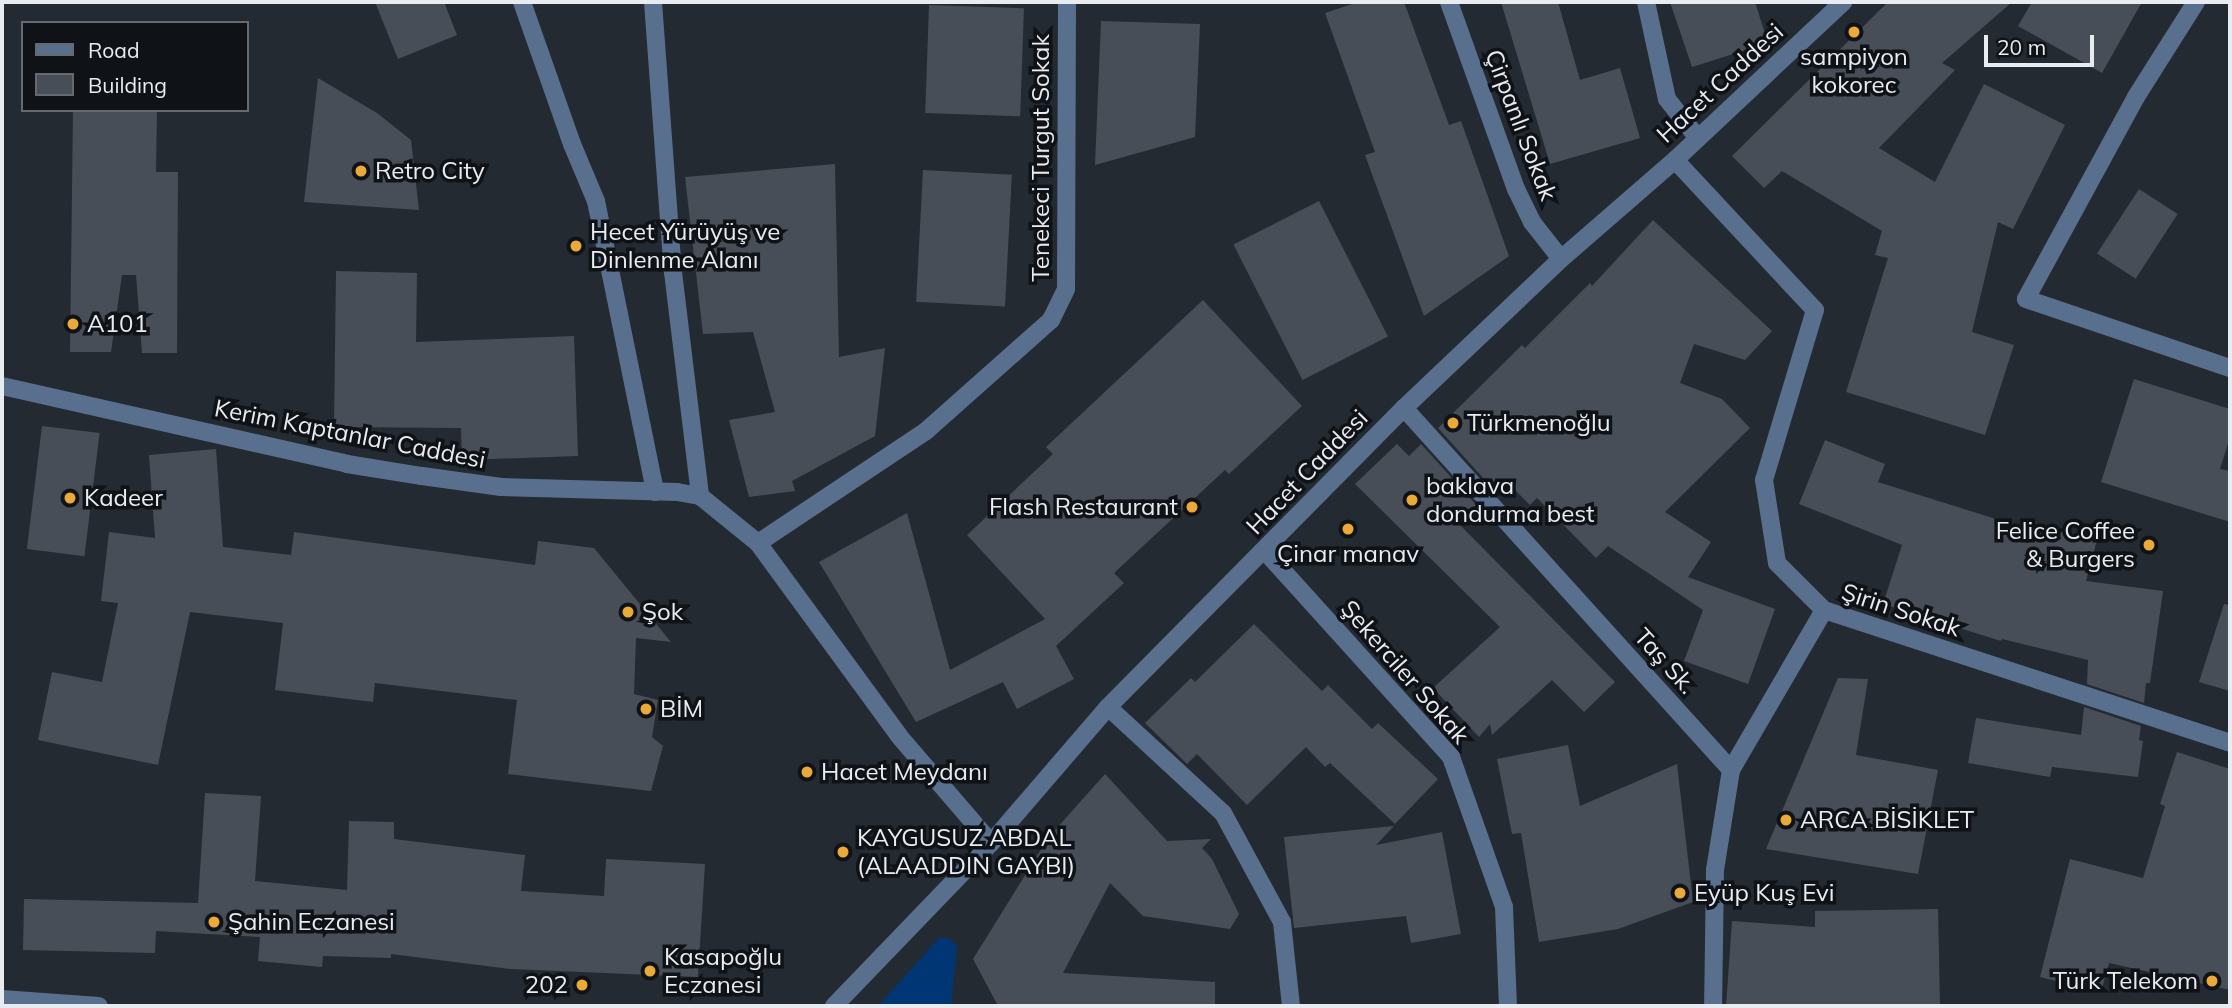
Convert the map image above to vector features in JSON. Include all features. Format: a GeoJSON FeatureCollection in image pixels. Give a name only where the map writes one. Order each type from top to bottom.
{"type":"FeatureCollection","features":[{"type":"Feature","properties":{"kind":"street"},"geometry":{"type":"LineString","coordinates":[[522,2],[572,144],[596,201],[655,492]]}},
{"type":"Feature","properties":{"kind":"street"},"geometry":{"type":"LineString","coordinates":[[653,2],[673,272],[700,496],[758,543],[899,736],[991,843]]}},
{"type":"Feature","properties":{"kind":"street","name":"Tenekeci Turgut Sokak"},"geometry":{"type":"LineString","coordinates":[[758,543],[926,432],[1051,320],[1066,289],[1066,2]]}},
{"type":"Feature","properties":{"kind":"street","name":"Çirpanlı Sokak"},"geometry":{"type":"LineString","coordinates":[[1449,2],[1516,188],[1532,222],[1561,259]]}},
{"type":"Feature","properties":{"kind":"street"},"geometry":{"type":"LineString","coordinates":[[1646,2],[1667,99],[1697,137]]}},
{"type":"Feature","properties":{"kind":"street","name":"Hacet Caddesi"},"geometry":{"type":"LineString","coordinates":[[834,1006],[991,843],[1108,708],[1404,408],[1561,259],[1675,160],[1843,2]]}},
{"type":"Feature","properties":{"kind":"street"},"geometry":{"type":"LineString","coordinates":[[2196,2],[2136,97],[2026,299],[2230,368]]}},
{"type":"Feature","properties":{"kind":"street","name":"Şirin Sokak"},"geometry":{"type":"LineString","coordinates":[[1675,160],[1815,310],[1764,480],[1777,563],[1824,611],[2230,743]]}},
{"type":"Feature","properties":{"kind":"street","name":"Kerim Kaptanlar Caddesi"},"geometry":{"type":"LineString","coordinates":[[2,386],[347,464],[422,476],[501,487],[700,496]]}},
{"type":"Feature","properties":{"kind":"street","name":"Taş Sk."},"geometry":{"type":"LineString","coordinates":[[1404,408],[1731,770]]}},
{"type":"Feature","properties":{"kind":"street","name":"Şekerciler Sokak"},"geometry":{"type":"LineString","coordinates":[[1265,551],[1451,757],[1504,907],[1508,1006]]}},
{"type":"Feature","properties":{"kind":"street"},"geometry":{"type":"LineString","coordinates":[[1713,1006],[1715,870],[1731,770],[1824,611]]}},
{"type":"Feature","properties":{"kind":"street"},"geometry":{"type":"LineString","coordinates":[[1108,708],[1223,813],[1282,922],[1292,1006]]}},
{"type":"Feature","properties":{"kind":"street"},"geometry":{"type":"LineString","coordinates":[[2,999],[99,1006]]}},
{"type":"Feature","properties":{"kind":"shaded area"},"geometry":{"type":"Polygon","coordinates":[[[940,937],[950,939],[957,946],[951,1006],[878,1006],[940,937]]]}},
{"type":"Feature","properties":{"kind":"building"},"geometry":{"type":"Polygon","coordinates":[[[375,2],[444,2],[457,35],[398,59],[375,2]]]}},
{"type":"Feature","properties":{"kind":"building"},"geometry":{"type":"Polygon","coordinates":[[[1358,2],[1404,2],[1449,125],[1461,121],[1509,256],[1424,316],[1365,155],[1375,152],[1325,13],[1358,2]]]}},
{"type":"Feature","properties":{"kind":"building"},"geometry":{"type":"Polygon","coordinates":[[[1501,2],[1558,2],[1580,80],[1620,68],[1640,138],[1550,164],[1501,2]]]}},
{"type":"Feature","properties":{"kind":"building"},"geometry":{"type":"Polygon","coordinates":[[[1670,2],[1755,2],[1768,43],[1692,67],[1670,2]]]}},
{"type":"Feature","properties":{"kind":"building"},"geometry":{"type":"Polygon","coordinates":[[[1888,2],[2012,2],[1942,63],[1955,70],[1879,148],[1935,182],[1984,84],[2065,125],[2013,229],[1998,222],[1972,332],[2014,345],[1985,435],[1846,392],[1888,258],[1875,255],[1882,231],[1782,171],[1764,188],[1732,156],[1888,2]]]}},
{"type":"Feature","properties":{"kind":"building"},"geometry":{"type":"Polygon","coordinates":[[[2032,2],[2142,2],[2102,73],[2018,26],[2032,2]]]}},
{"type":"Feature","properties":{"kind":"building"},"geometry":{"type":"Polygon","coordinates":[[[929,5],[1024,8],[1020,116],[925,113],[929,5]]]}},
{"type":"Feature","properties":{"kind":"building"},"geometry":{"type":"Polygon","coordinates":[[[1101,21],[1200,24],[1195,137],[1095,165],[1101,21]]]}},
{"type":"Feature","properties":{"kind":"building","name":"Retro City"},"geometry":{"type":"Polygon","coordinates":[[[318,78],[377,113],[411,140],[419,210],[304,202],[318,78]]]}},
{"type":"Feature","properties":{"kind":"building"},"geometry":{"type":"Polygon","coordinates":[[[73,112],[157,112],[156,172],[178,172],[177,353],[142,353],[136,275],[122,275],[111,352],[70,352],[73,112]]]}},
{"type":"Feature","properties":{"kind":"building"},"geometry":{"type":"Polygon","coordinates":[[[835,164],[839,357],[885,348],[875,436],[792,481],[795,491],[749,497],[729,420],[775,412],[753,332],[703,334],[685,177],[835,164]]]}},
{"type":"Feature","properties":{"kind":"building"},"geometry":{"type":"Polygon","coordinates":[[[923,170],[1012,175],[1005,306],[916,302],[923,170]]]}},
{"type":"Feature","properties":{"kind":"building"},"geometry":{"type":"Polygon","coordinates":[[[2139,189],[2178,214],[2136,279],[2097,254],[2139,189]]]}},
{"type":"Feature","properties":{"kind":"building"},"geometry":{"type":"Polygon","coordinates":[[[1319,201],[1388,336],[1302,380],[1233,245],[1319,201]]]}},
{"type":"Feature","properties":{"kind":"building"},"geometry":{"type":"Polygon","coordinates":[[[1653,220],[1772,331],[1745,360],[1694,344],[1680,383],[1722,399],[1750,428],[1665,512],[1711,542],[1688,577],[1775,609],[1748,684],[1684,661],[1703,610],[1608,546],[1596,558],[1537,498],[1530,505],[1506,481],[1495,491],[1438,428],[1522,345],[1525,348],[1590,283],[1592,286],[1653,220]]]}},
{"type":"Feature","properties":{"kind":"building"},"geometry":{"type":"Polygon","coordinates":[[[336,271],[417,273],[416,342],[574,336],[578,456],[462,460],[461,428],[334,427],[336,271]]]}},
{"type":"Feature","properties":{"kind":"building"},"geometry":{"type":"Polygon","coordinates":[[[1203,300],[1302,406],[1229,474],[1225,470],[1114,573],[1124,583],[1056,646],[1074,679],[1017,709],[1003,682],[916,722],[819,562],[907,513],[950,670],[1045,619],[967,535],[1053,454],[1046,447],[1203,300]]]}},
{"type":"Feature","properties":{"kind":"building"},"geometry":{"type":"Polygon","coordinates":[[[2134,379],[2230,409],[2230,437],[2220,469],[2230,471],[2230,522],[2101,482],[2134,379]]]}},
{"type":"Feature","properties":{"kind":"building"},"geometry":{"type":"Polygon","coordinates":[[[42,426],[100,433],[84,556],[27,549],[42,426]]]}},
{"type":"Feature","properties":{"kind":"building"},"geometry":{"type":"Polygon","coordinates":[[[1825,440],[1885,464],[1878,482],[2053,537],[2055,529],[2097,540],[2086,581],[2163,591],[2150,683],[2146,683],[2144,703],[2087,684],[2088,660],[2002,639],[2001,641],[1883,604],[1902,545],[1799,504],[1825,440]]]}},
{"type":"Feature","properties":{"kind":"building"},"geometry":{"type":"Polygon","coordinates":[[[1397,444],[1409,456],[1421,444],[1478,507],[1460,525],[1615,682],[1584,712],[1552,680],[1492,735],[1490,724],[1479,737],[1433,688],[1500,627],[1355,484],[1397,444]]]}},
{"type":"Feature","properties":{"kind":"building"},"geometry":{"type":"Polygon","coordinates":[[[216,449],[223,547],[291,555],[294,532],[535,565],[538,541],[594,548],[671,642],[636,638],[634,694],[658,700],[652,737],[663,746],[651,791],[508,774],[517,700],[375,683],[373,702],[275,690],[283,623],[190,612],[158,765],[38,740],[52,672],[102,682],[118,603],[101,601],[109,532],[155,538],[149,455],[216,449]]]}},
{"type":"Feature","properties":{"kind":"building"},"geometry":{"type":"Polygon","coordinates":[[[2224,604],[2230,605],[2230,691],[2199,682],[2224,604]]]}},
{"type":"Feature","properties":{"kind":"building"},"geometry":{"type":"Polygon","coordinates":[[[1254,624],[1322,691],[1328,685],[1372,729],[1378,723],[1438,779],[1395,824],[1330,763],[1325,767],[1306,747],[1247,805],[1197,754],[1187,764],[1145,723],[1191,678],[1195,682],[1254,624]]]}},
{"type":"Feature","properties":{"kind":"building"},"geometry":{"type":"Polygon","coordinates":[[[1838,678],[1868,679],[1856,755],[1938,770],[1918,874],[1766,849],[1838,678]]]}},
{"type":"Feature","properties":{"kind":"building"},"geometry":{"type":"Polygon","coordinates":[[[2084,707],[2141,726],[2139,740],[2143,741],[2138,777],[2052,767],[2050,777],[1968,763],[1976,718],[2081,735],[2084,707]]]}},
{"type":"Feature","properties":{"kind":"building"},"geometry":{"type":"Polygon","coordinates":[[[1568,745],[1580,806],[1677,764],[1693,902],[1618,929],[1539,942],[1521,833],[1512,834],[1497,759],[1568,745]]]}},
{"type":"Feature","properties":{"kind":"building"},"geometry":{"type":"Polygon","coordinates":[[[2177,752],[2230,769],[2230,990],[2109,963],[2101,992],[2040,977],[2070,859],[2143,878],[2165,806],[2160,804],[2177,752]]]}},
{"type":"Feature","properties":{"kind":"building"},"geometry":{"type":"Polygon","coordinates":[[[1105,774],[1167,841],[1211,839],[1202,848],[1212,859],[1239,914],[1230,929],[1143,916],[1110,883],[1063,973],[1215,982],[1215,1006],[998,1006],[973,959],[1048,838],[1105,774]]]}},
{"type":"Feature","properties":{"kind":"building"},"geometry":{"type":"Polygon","coordinates":[[[205,793],[261,796],[255,881],[347,890],[349,821],[394,822],[394,839],[525,855],[521,891],[604,896],[606,859],[705,864],[698,977],[511,969],[391,954],[391,958],[323,956],[322,967],[258,961],[260,937],[156,931],[155,953],[23,950],[24,899],[198,903],[205,793]]]}},
{"type":"Feature","properties":{"kind":"building"},"geometry":{"type":"Polygon","coordinates":[[[1394,826],[1376,845],[1442,832],[1461,934],[1411,943],[1406,916],[1294,928],[1284,837],[1394,826]]]}},
{"type":"Feature","properties":{"kind":"building"},"geometry":{"type":"Polygon","coordinates":[[[1938,909],[1940,1004],[1726,1006],[1732,921],[1815,927],[1815,911],[1938,909]]]}},
{"type":"Feature","properties":{"kind":"place","name":"sampiyon kokorec"},"geometry":{"type":"Point","coordinates":[1854,32]}},
{"type":"Feature","properties":{"kind":"place","name":"Retro City"},"geometry":{"type":"Point","coordinates":[361,171]}},
{"type":"Feature","properties":{"kind":"place","name":"Hecet Yürüyüş ve Dinlenme Alanı"},"geometry":{"type":"Point","coordinates":[576,246]}},
{"type":"Feature","properties":{"kind":"place","name":"A101"},"geometry":{"type":"Point","coordinates":[73,324]}},
{"type":"Feature","properties":{"kind":"place","name":"Türkmenoğlu"},"geometry":{"type":"Point","coordinates":[1453,423]}},
{"type":"Feature","properties":{"kind":"place","name":"Kadeer"},"geometry":{"type":"Point","coordinates":[70,498]}},
{"type":"Feature","properties":{"kind":"place","name":"baklava dondurma best"},"geometry":{"type":"Point","coordinates":[1412,500]}},
{"type":"Feature","properties":{"kind":"place","name":"Flash Restaurant"},"geometry":{"type":"Point","coordinates":[1192,507]}},
{"type":"Feature","properties":{"kind":"place","name":"Çinar manav"},"geometry":{"type":"Point","coordinates":[1348,529]}},
{"type":"Feature","properties":{"kind":"place","name":"Felice Coffee & Burgers"},"geometry":{"type":"Point","coordinates":[2149,545]}},
{"type":"Feature","properties":{"kind":"place","name":"Şok"},"geometry":{"type":"Point","coordinates":[628,612]}},
{"type":"Feature","properties":{"kind":"place","name":"BİM"},"geometry":{"type":"Point","coordinates":[646,709]}},
{"type":"Feature","properties":{"kind":"place","name":"Hacet Meydanı"},"geometry":{"type":"Point","coordinates":[807,772]}},
{"type":"Feature","properties":{"kind":"place","name":"ARCA BİSİKLET"},"geometry":{"type":"Point","coordinates":[1786,820]}},
{"type":"Feature","properties":{"kind":"place","name":"KAYGUSUZ ABDAL (ALAADDIN GAYBI)"},"geometry":{"type":"Point","coordinates":[843,852]}},
{"type":"Feature","properties":{"kind":"place","name":"Eyüp Kuş Evi"},"geometry":{"type":"Point","coordinates":[1680,893]}},
{"type":"Feature","properties":{"kind":"place","name":"Şahin Eczanesi"},"geometry":{"type":"Point","coordinates":[214,922]}},
{"type":"Feature","properties":{"kind":"place","name":"Kasapoğlu Eczanesi"},"geometry":{"type":"Point","coordinates":[650,971]}},
{"type":"Feature","properties":{"kind":"place","name":"Türk Telekom"},"geometry":{"type":"Point","coordinates":[2212,981]}},
{"type":"Feature","properties":{"kind":"place","name":"202"},"geometry":{"type":"Point","coordinates":[582,985]}}]}
